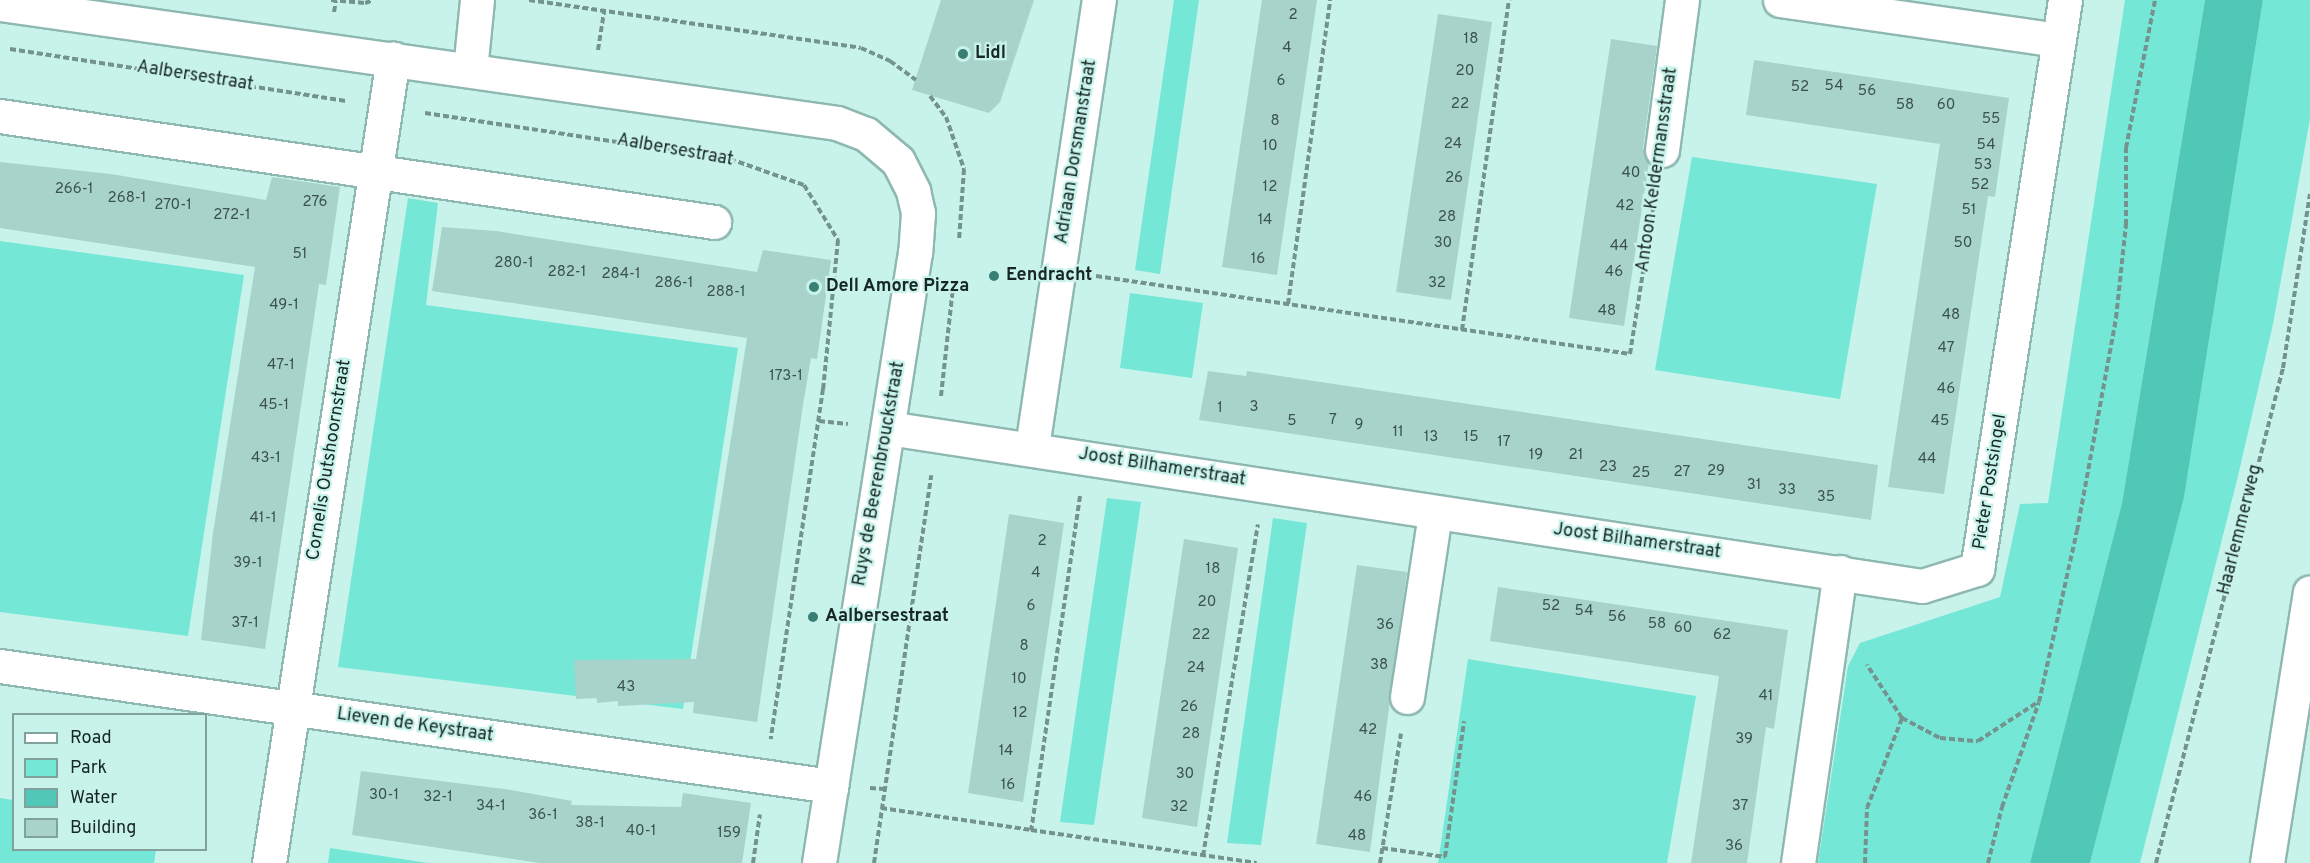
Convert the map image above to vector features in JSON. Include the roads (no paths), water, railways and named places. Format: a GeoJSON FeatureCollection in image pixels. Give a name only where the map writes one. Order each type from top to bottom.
{"type":"FeatureCollection","features":[{"type":"Feature","properties":{"kind":"street"},"geometry":{"type":"LineString","coordinates":[[0,4],[470,70],[477,0]]}},
{"type":"Feature","properties":{"kind":"street","name":"Adriaan Dorsmanstraat"},"geometry":{"type":"LineString","coordinates":[[1032,447],[1100,0]]}},
{"type":"Feature","properties":{"kind":"street","name":"Antoon Keldermansstraat"},"geometry":{"type":"LineString","coordinates":[[1662,150],[1682,0]]}},
{"type":"Feature","properties":{"kind":"street"},"geometry":{"type":"LineString","coordinates":[[1780,0],[2058,40]]}},
{"type":"Feature","properties":{"kind":"street","name":"Pieter Postsingel"},"geometry":{"type":"LineString","coordinates":[[1840,572],[1922,586],[1977,569],[2065,0]]}},
{"type":"Feature","properties":{"kind":"street","name":"Cornelis Outshoornstraat"},"geometry":{"type":"LineString","coordinates":[[269,863],[290,709],[393,58]]}},
{"type":"Feature","properties":{"kind":"street","name":"Ruys de Beerenbrouckstraat"},"geometry":{"type":"LineString","coordinates":[[470,70],[837,123],[866,134],[883,146],[897,161],[913,191],[918,213],[915,252],[819,863]]}},
{"type":"Feature","properties":{"kind":"street"},"geometry":{"type":"LineString","coordinates":[[0,116],[714,222]]}},
{"type":"Feature","properties":{"kind":"street","name":"Joost Bilhamerstraat"},"geometry":{"type":"LineString","coordinates":[[888,428],[1032,447],[1435,513],[1840,572]]}},
{"type":"Feature","properties":{"kind":"street"},"geometry":{"type":"LineString","coordinates":[[1407,697],[1435,513]]}},
{"type":"Feature","properties":{"kind":"street"},"geometry":{"type":"LineString","coordinates":[[1798,863],[1840,572]]}},
{"type":"Feature","properties":{"kind":"street"},"geometry":{"type":"LineString","coordinates":[[2267,863],[2310,592]]}},
{"type":"Feature","properties":{"kind":"street","name":"Lieven de Keystraat"},"geometry":{"type":"LineString","coordinates":[[0,666],[831,786]]}},
{"type":"Feature","properties":{"kind":"water"},"geometry":{"type":"Polygon","coordinates":[[[2205,0],[2263,0],[2184,497],[2090,863],[2030,863],[2122,503],[2205,0]]]}},
{"type":"Feature","properties":{"kind":"place","name":"Lidl"},"geometry":{"type":"Point","coordinates":[963,54]}},
{"type":"Feature","properties":{"kind":"place","name":"Eendracht"},"geometry":{"type":"Point","coordinates":[994,276]}},
{"type":"Feature","properties":{"kind":"place","name":"Dell Amore Pizza"},"geometry":{"type":"Point","coordinates":[814,287]}},
{"type":"Feature","properties":{"kind":"place","name":"Aalbersestraat"},"geometry":{"type":"Point","coordinates":[813,617]}}]}
